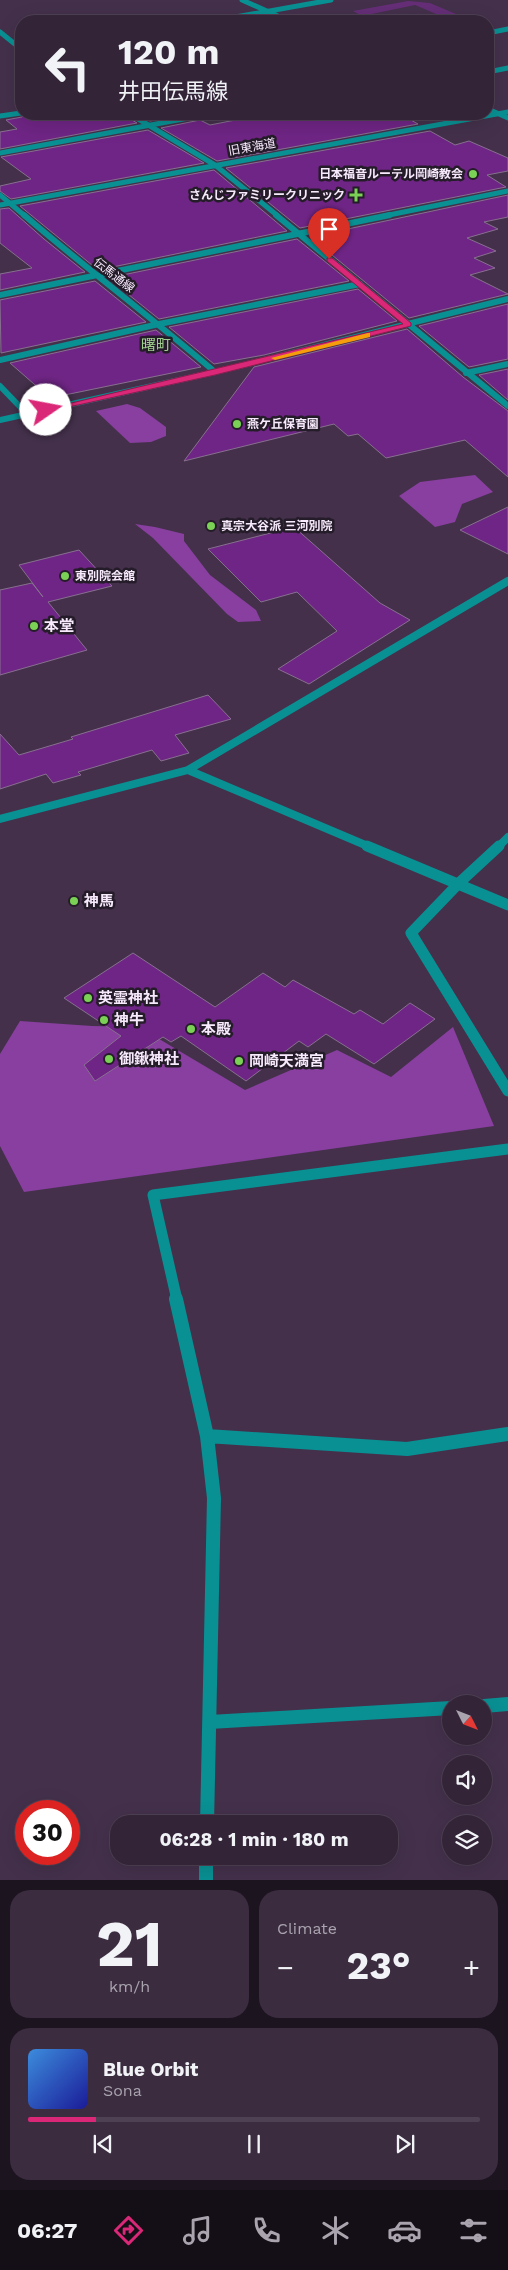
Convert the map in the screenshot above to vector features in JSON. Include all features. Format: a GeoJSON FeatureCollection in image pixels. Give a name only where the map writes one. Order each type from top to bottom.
{"type":"FeatureCollection","features":[{"type":"Feature","properties":{"kind":"street"},"geometry":{"type":"LineString","coordinates":[[242,0],[276,15]]}},
{"type":"Feature","properties":{"kind":"street"},"geometry":{"type":"LineString","coordinates":[[241,15],[331,0]]}},
{"type":"Feature","properties":{"kind":"street"},"geometry":{"type":"LineString","coordinates":[[494,32],[508,29]]}},
{"type":"Feature","properties":{"kind":"street"},"geometry":{"type":"LineString","coordinates":[[0,32],[15,44]]}},
{"type":"Feature","properties":{"kind":"street"},"geometry":{"type":"LineString","coordinates":[[494,71],[508,68]]}},
{"type":"Feature","properties":{"kind":"street"},"geometry":{"type":"LineString","coordinates":[[494,112],[508,118]]}},
{"type":"Feature","properties":{"kind":"street","name":"旧東海道"},"geometry":{"type":"LineString","coordinates":[[494,115],[508,112]]}},
{"type":"Feature","properties":{"kind":"street"},"geometry":{"type":"LineString","coordinates":[[0,116],[15,114]]}},
{"type":"Feature","properties":{"kind":"street"},"geometry":{"type":"LineString","coordinates":[[140,120],[215,165],[508,406]]}},
{"type":"Feature","properties":{"kind":"street"},"geometry":{"type":"LineString","coordinates":[[0,153],[172,120]]}},
{"type":"Feature","properties":{"kind":"street","name":"旧東海道"},"geometry":{"type":"LineString","coordinates":[[0,205],[466,120]]}},
{"type":"Feature","properties":{"kind":"street"},"geometry":{"type":"LineString","coordinates":[[0,295],[508,191]]}},
{"type":"Feature","properties":{"kind":"street","name":"伝馬通線"},"geometry":{"type":"LineString","coordinates":[[0,195],[96,276],[159,324],[215,372]]}},
{"type":"Feature","properties":{"kind":"street"},"geometry":{"type":"LineString","coordinates":[[0,360],[159,324],[360,284]]}},
{"type":"Feature","properties":{"kind":"street"},"geometry":{"type":"LineString","coordinates":[[0,420],[215,372],[508,299]]}},
{"type":"Feature","properties":{"kind":"street"},"geometry":{"type":"LineString","coordinates":[[466,372],[508,364]]}},
{"type":"Feature","properties":{"kind":"street"},"geometry":{"type":"LineString","coordinates":[[0,386],[27,414]]}},
{"type":"Feature","properties":{"kind":"street"},"geometry":{"type":"LineString","coordinates":[[0,820],[188,770],[508,581]]}},
{"type":"Feature","properties":{"kind":"street"},"geometry":{"type":"LineString","coordinates":[[188,770],[508,905]]}},
{"type":"Feature","properties":{"kind":"street"},"geometry":{"type":"LineString","coordinates":[[508,837],[459,883],[411,933],[508,1091]]}},
{"type":"Feature","properties":{"kind":"street"},"geometry":{"type":"LineString","coordinates":[[207,1815],[214,1498],[207,1436],[153,1195],[508,1149]]}},
{"type":"Feature","properties":{"kind":"street"},"geometry":{"type":"LineString","coordinates":[[207,1436],[407,1449],[508,1434]]}},
{"type":"Feature","properties":{"kind":"street"},"geometry":{"type":"LineString","coordinates":[[492,1705],[508,1704]]}},
{"type":"Feature","properties":{"kind":"street"},"geometry":{"type":"LineString","coordinates":[[210,1722],[442,1709]]}},
{"type":"Feature","properties":{"kind":"street"},"geometry":{"type":"LineString","coordinates":[[206,1865],[206,1880]]}},
{"type":"Feature","properties":{"kind":"shaded area"},"geometry":{"type":"Polygon","coordinates":[[[408,1],[430,3],[458,15],[439,15],[415,5],[367,15],[360,15],[353,11],[408,1]]]}},
{"type":"Feature","properties":{"kind":"shaded area"},"geometry":{"type":"Polygon","coordinates":[[[127,404],[140,408],[166,427],[166,436],[151,442],[130,443],[96,411],[127,404]]]}},
{"type":"Feature","properties":{"kind":"shaded area"},"geometry":{"type":"Polygon","coordinates":[[[475,475],[493,492],[462,504],[455,522],[435,527],[399,496],[420,482],[475,475]]]}},
{"type":"Feature","properties":{"kind":"shaded area"},"geometry":{"type":"Polygon","coordinates":[[[135,524],[184,534],[184,541],[210,575],[256,610],[261,621],[238,622],[227,614],[153,538],[135,524]]]}},
{"type":"Feature","properties":{"kind":"shaded area"},"geometry":{"type":"Polygon","coordinates":[[[20,1021],[139,1027],[245,1090],[337,1050],[391,1077],[453,1027],[494,1126],[24,1192],[0,1146],[0,1054],[20,1021]]]}},
{"type":"Feature","properties":{"kind":"building"},"geometry":{"type":"Polygon","coordinates":[[[15,118],[15,120],[132,120],[137,123],[0,149],[0,132],[17,129],[6,120],[15,118]]]}},
{"type":"Feature","properties":{"kind":"building"},"geometry":{"type":"Polygon","coordinates":[[[200,120],[210,125],[235,120],[411,120],[418,124],[217,161],[161,128],[200,120]]]}},
{"type":"Feature","properties":{"kind":"building"},"geometry":{"type":"Polygon","coordinates":[[[148,130],[204,163],[11,199],[0,191],[0,186],[31,179],[1,157],[148,130]]]}},
{"type":"Feature","properties":{"kind":"building"},"geometry":{"type":"Polygon","coordinates":[[[430,131],[455,145],[469,141],[508,158],[508,171],[487,175],[506,187],[300,228],[226,168],[430,131]]]}},
{"type":"Feature","properties":{"kind":"building"},"geometry":{"type":"Polygon","coordinates":[[[214,170],[287,231],[98,270],[20,206],[214,170]]]}},
{"type":"Feature","properties":{"kind":"building"},"geometry":{"type":"Polygon","coordinates":[[[508,195],[508,217],[484,222],[498,229],[467,238],[496,251],[474,258],[495,268],[470,275],[508,294],[409,318],[310,237],[508,195]]]}},
{"type":"Feature","properties":{"kind":"building"},"geometry":{"type":"Polygon","coordinates":[[[9,208],[85,272],[0,290],[0,274],[32,268],[0,243],[0,209],[9,208]]]}},
{"type":"Feature","properties":{"kind":"building"},"geometry":{"type":"Polygon","coordinates":[[[297,239],[349,281],[159,319],[108,278],[297,239]]]}},
{"type":"Feature","properties":{"kind":"building"},"geometry":{"type":"Polygon","coordinates":[[[95,281],[146,322],[1,353],[0,300],[95,281]]]}},
{"type":"Feature","properties":{"kind":"building"},"geometry":{"type":"Polygon","coordinates":[[[358,289],[397,321],[264,355],[214,364],[169,327],[358,289]]]}},
{"type":"Feature","properties":{"kind":"building"},"geometry":{"type":"Polygon","coordinates":[[[508,304],[508,359],[469,367],[419,326],[508,304]]]}},
{"type":"Feature","properties":{"kind":"building"},"geometry":{"type":"Polygon","coordinates":[[[407,329],[463,377],[508,411],[508,477],[465,440],[386,458],[358,434],[348,436],[334,424],[184,461],[254,367],[407,329]]]}},
{"type":"Feature","properties":{"kind":"building"},"geometry":{"type":"Polygon","coordinates":[[[156,330],[201,367],[50,398],[10,363],[156,330]]]}},
{"type":"Feature","properties":{"kind":"building"},"geometry":{"type":"Polygon","coordinates":[[[508,369],[508,400],[479,375],[508,369]]]}},
{"type":"Feature","properties":{"kind":"building"},"geometry":{"type":"Polygon","coordinates":[[[508,507],[508,554],[460,530],[508,507]]]}},
{"type":"Feature","properties":{"kind":"building"},"geometry":{"type":"Polygon","coordinates":[[[294,527],[380,603],[410,620],[309,684],[278,669],[337,631],[297,592],[261,602],[208,549],[294,527]]]}},
{"type":"Feature","properties":{"kind":"building","name":"本堂"},"geometry":{"type":"Polygon","coordinates":[[[79,550],[112,586],[48,602],[87,650],[0,675],[0,590],[32,583],[43,597],[19,565],[79,550]]]}},
{"type":"Feature","properties":{"kind":"building"},"geometry":{"type":"Polygon","coordinates":[[[208,695],[231,719],[175,735],[189,753],[161,761],[152,750],[78,772],[81,775],[53,783],[46,774],[0,789],[0,734],[19,755],[208,695]]]}},
{"type":"Feature","properties":{"kind":"building"},"geometry":{"type":"Polygon","coordinates":[[[133,953],[215,1007],[263,973],[285,987],[293,980],[354,1014],[360,1010],[383,1024],[410,1003],[435,1019],[374,1064],[326,1034],[308,1047],[299,1041],[246,1081],[181,1036],[171,1042],[163,1037],[95,1081],[84,1065],[121,1036],[64,998],[133,953]]]}},
{"type":"Feature","properties":{"kind":"slow traffic"},"geometry":{"type":"LineString","coordinates":[[275,358],[368,335]]}},
{"type":"Feature","properties":{"kind":"place","name":"日本福音ルーテル岡崎教会"},"geometry":{"type":"Point","coordinates":[473,174]}},
{"type":"Feature","properties":{"kind":"place","name":"さんじファミリークリニック"},"geometry":{"type":"Point","coordinates":[356,195]}},
{"type":"Feature","properties":{"kind":"place","name":"燕ケ丘保育園"},"geometry":{"type":"Point","coordinates":[237,424]}},
{"type":"Feature","properties":{"kind":"place","name":"真宗大谷派 三河別院"},"geometry":{"type":"Point","coordinates":[211,526]}},
{"type":"Feature","properties":{"kind":"place","name":"東別院会館"},"geometry":{"type":"Point","coordinates":[65,576]}},
{"type":"Feature","properties":{"kind":"place","name":"本堂"},"geometry":{"type":"Point","coordinates":[34,626]}},
{"type":"Feature","properties":{"kind":"place","name":"神馬"},"geometry":{"type":"Point","coordinates":[74,901]}},
{"type":"Feature","properties":{"kind":"place","name":"英霊神社"},"geometry":{"type":"Point","coordinates":[88,998]}},
{"type":"Feature","properties":{"kind":"place","name":"神牛"},"geometry":{"type":"Point","coordinates":[104,1020]}},
{"type":"Feature","properties":{"kind":"place","name":"本殿"},"geometry":{"type":"Point","coordinates":[191,1029]}},
{"type":"Feature","properties":{"kind":"place","name":"御鍬神社"},"geometry":{"type":"Point","coordinates":[109,1059]}},
{"type":"Feature","properties":{"kind":"place","name":"岡崎天満宮"},"geometry":{"type":"Point","coordinates":[239,1061]}},
{"type":"Feature","properties":{"kind":"district","name":"曙町"},"geometry":{"type":"Point","coordinates":[156,345]}},
{"type":"Feature","properties":{"kind":"route"},"geometry":{"type":"LineString","coordinates":[[46,410],[215,372],[409,325],[329,259]]}}]}
